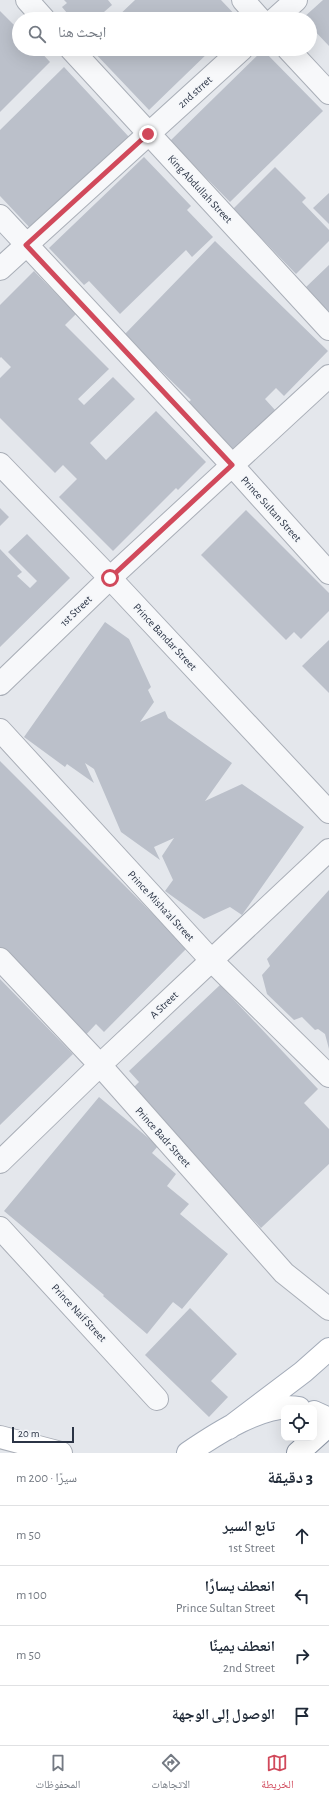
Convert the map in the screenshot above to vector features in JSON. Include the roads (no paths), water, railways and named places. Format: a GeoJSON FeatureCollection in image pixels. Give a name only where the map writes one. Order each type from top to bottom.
{"type":"FeatureCollection","features":[{"type":"Feature","properties":{"kind":"main road"},"geometry":{"type":"LineString","coordinates":[[188,1453],[229,1428],[304,1372],[329,1349]]}},
{"type":"Feature","properties":{"kind":"main road"},"geometry":{"type":"LineString","coordinates":[[229,1428],[259,1414],[281,1408]]}},
{"type":"Feature","properties":{"kind":"main road"},"geometry":{"type":"LineString","coordinates":[[317,1413],[329,1419]]}},
{"type":"Feature","properties":{"kind":"main road"},"geometry":{"type":"LineString","coordinates":[[298,1453],[329,1425]]}},
{"type":"Feature","properties":{"kind":"main road"},"geometry":{"type":"LineString","coordinates":[[0,1437],[61,1453]]}},
{"type":"Feature","properties":{"kind":"main road"},"geometry":{"type":"LineString","coordinates":[[0,1442],[11,1453]]}},
{"type":"Feature","properties":{"kind":"street"},"geometry":{"type":"LineString","coordinates":[[27,0],[38,12]]}},
{"type":"Feature","properties":{"kind":"street"},"geometry":{"type":"LineString","coordinates":[[243,0],[254,12]]}},
{"type":"Feature","properties":{"kind":"street"},"geometry":{"type":"LineString","coordinates":[[283,12],[296,0]]}},
{"type":"Feature","properties":{"kind":"street","name":"King Abdullah Street"},"geometry":{"type":"LineString","coordinates":[[77,56],[329,329]]}},
{"type":"Feature","properties":{"kind":"street","name":"2nd strret"},"geometry":{"type":"LineString","coordinates":[[0,269],[234,56]]}},
{"type":"Feature","properties":{"kind":"street"},"geometry":{"type":"LineString","coordinates":[[295,56],[329,93]]}},
{"type":"Feature","properties":{"kind":"street","name":"Prince Sultan Street"},"geometry":{"type":"LineString","coordinates":[[0,216],[232,465],[329,573]]}},
{"type":"Feature","properties":{"kind":"street","name":"1st Street"},"geometry":{"type":"LineString","coordinates":[[0,684],[110,578],[329,376]]}},
{"type":"Feature","properties":{"kind":"street","name":"Prince Bandar Street"},"geometry":{"type":"LineString","coordinates":[[0,464],[110,578],[329,812]]}},
{"type":"Feature","properties":{"kind":"street","name":"Prince Misha'al Street"},"geometry":{"type":"LineString","coordinates":[[0,730],[212,961],[329,1076]]}},
{"type":"Feature","properties":{"kind":"street","name":"A Street"},"geometry":{"type":"LineString","coordinates":[[0,1162],[100,1065],[329,850]]}},
{"type":"Feature","properties":{"kind":"street","name":"Prince Badr Street"},"geometry":{"type":"LineString","coordinates":[[0,959],[100,1065],[284,1273],[329,1309]]}},
{"type":"Feature","properties":{"kind":"street","name":"Prince Naif Street"},"geometry":{"type":"LineString","coordinates":[[0,1228],[157,1399]]}}]}
